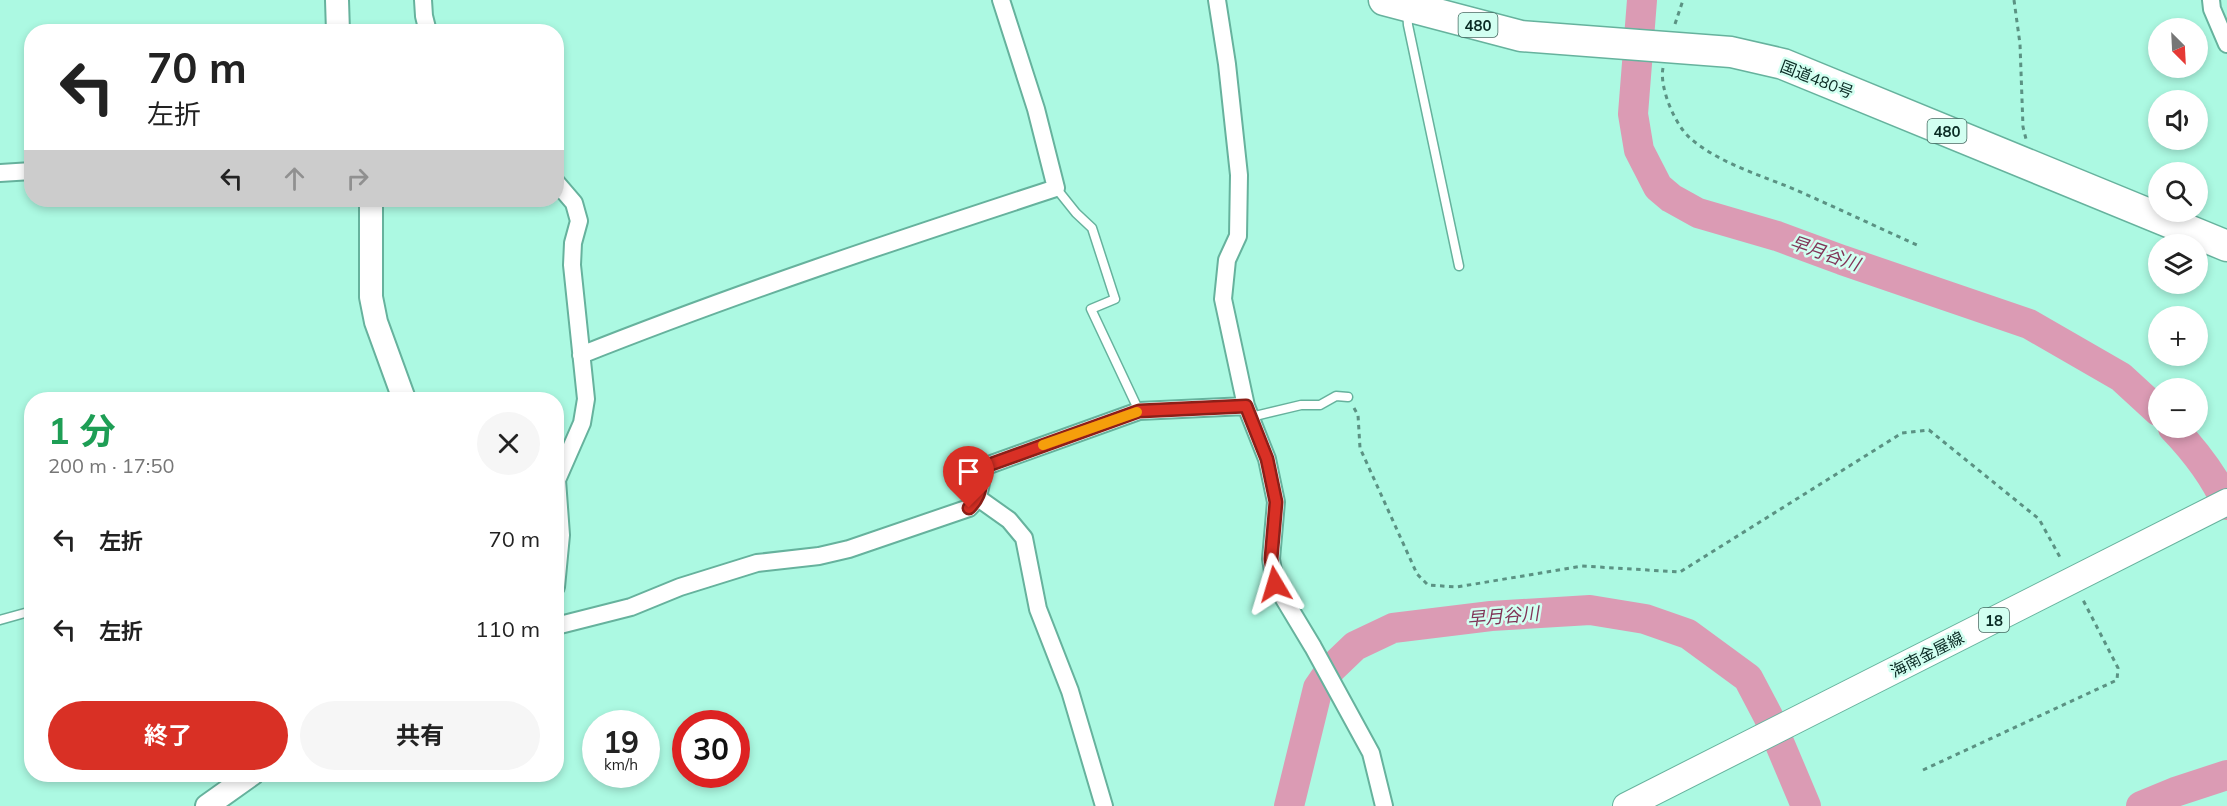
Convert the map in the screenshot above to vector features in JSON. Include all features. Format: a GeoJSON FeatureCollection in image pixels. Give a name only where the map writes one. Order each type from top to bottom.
{"type":"FeatureCollection","features":[{"type":"Feature","properties":{"kind":"highway","name":"国道480号"},"geometry":{"type":"LineString","coordinates":[[1399,2],[1521,36],[1664,49],[1731,52],[1783,64],[2227,246]]}},
{"type":"Feature","properties":{"kind":"main road","name":"海南金屋線"},"geometry":{"type":"LineString","coordinates":[[1626,806],[2227,502]]}},
{"type":"Feature","properties":{"kind":"street"},"geometry":{"type":"LineString","coordinates":[[337,0],[338,24]]}},
{"type":"Feature","properties":{"kind":"street"},"geometry":{"type":"LineString","coordinates":[[423,0],[426,24]]}},
{"type":"Feature","properties":{"kind":"street"},"geometry":{"type":"LineString","coordinates":[[581,355],[728,298],[1056,188],[1036,109],[1001,0]]}},
{"type":"Feature","properties":{"kind":"street"},"geometry":{"type":"LineString","coordinates":[[1217,0],[1227,64],[1239,175],[1238,236],[1227,260],[1223,298],[1249,412],[1267,459],[1276,502],[1271,559],[1275,584],[1313,647],[1371,753],[1384,806]]}},
{"type":"Feature","properties":{"kind":"street"},"geometry":{"type":"LineString","coordinates":[[2211,0],[2212,9],[2227,44]]}},
{"type":"Feature","properties":{"kind":"street"},"geometry":{"type":"LineString","coordinates":[[0,173],[24,171]]}},
{"type":"Feature","properties":{"kind":"street"},"geometry":{"type":"LineString","coordinates":[[564,191],[574,203],[579,221],[573,243],[572,265],[586,399],[582,423],[564,464]]}},
{"type":"Feature","properties":{"kind":"street"},"geometry":{"type":"LineString","coordinates":[[371,207],[370,297],[376,322],[401,392]]}},
{"type":"Feature","properties":{"kind":"street"},"geometry":{"type":"LineString","coordinates":[[564,624],[631,607],[680,587],[757,562],[819,556],[849,549],[969,508],[978,498],[981,475],[986,466],[1139,411],[1249,412]]}},
{"type":"Feature","properties":{"kind":"street"},"geometry":{"type":"LineString","coordinates":[[978,498],[1009,520],[1024,538],[1038,609],[1070,691],[1104,806]]}},
{"type":"Feature","properties":{"kind":"street"},"geometry":{"type":"LineString","coordinates":[[207,806],[241,782]]}},
{"type":"Feature","properties":{"kind":"lane"},"geometry":{"type":"LineString","coordinates":[[1399,2],[1408,25],[1459,266]]}},
{"type":"Feature","properties":{"kind":"lane"},"geometry":{"type":"LineString","coordinates":[[1056,188],[1076,213],[1092,228],[1115,299],[1090,309],[1139,411]]}},
{"type":"Feature","properties":{"kind":"lane"},"geometry":{"type":"LineString","coordinates":[[1249,412],[1301,405],[1320,405],[1336,396],[1348,397]]}},
{"type":"Feature","properties":{"kind":"lane"},"geometry":{"type":"LineString","coordinates":[[0,620],[24,612]]}},
{"type":"Feature","properties":{"kind":"path"},"geometry":{"type":"LineString","coordinates":[[2014,0],[2020,44],[2023,127],[2038,168]]}},
{"type":"Feature","properties":{"kind":"path"},"geometry":{"type":"LineString","coordinates":[[1664,49],[1662,73],[1664,89],[1680,125],[1697,143],[1742,168],[1917,245]]}},
{"type":"Feature","properties":{"kind":"path"},"geometry":{"type":"LineString","coordinates":[[1348,397],[1359,415],[1360,447],[1417,574],[1428,585],[1457,587],[1582,566],[1680,572],[1902,433],[1929,430],[2038,519],[2061,559]]}},
{"type":"Feature","properties":{"kind":"path"},"geometry":{"type":"LineString","coordinates":[[1923,770],[2116,680],[2118,668],[2082,597]]}},
{"type":"Feature","properties":{"kind":"waterway","name":"早月谷川"},"geometry":{"type":"LineString","coordinates":[[1642,0],[1633,114],[1639,150],[1658,187],[1671,198],[1698,213],[1777,236],[2029,324],[2121,377],[2148,402]]}},
{"type":"Feature","properties":{"kind":"waterway","name":"早月谷川"},"geometry":{"type":"LineString","coordinates":[[2182,438],[2203,464],[2227,505]]}},
{"type":"Feature","properties":{"kind":"waterway","name":"早月谷川"},"geometry":{"type":"LineString","coordinates":[[1289,806],[1318,688],[1331,669],[1355,646],[1393,628],[1491,616],[1590,610],[1645,619],[1688,634],[1748,678],[1768,716],[1806,806]]}},
{"type":"Feature","properties":{"kind":"waterway","name":"早月谷川"},"geometry":{"type":"LineString","coordinates":[[2141,806],[2227,775]]}},
{"type":"Feature","properties":{"kind":"slow traffic"},"geometry":{"type":"LineString","coordinates":[[1043,445],[1137,412]]}},
{"type":"Feature","properties":{"kind":"route"},"geometry":{"type":"LineString","coordinates":[[969,508],[978,498],[981,475],[986,466],[1139,411],[1246,406],[1267,459],[1276,502],[1271,559],[1275,584]]}}]}
